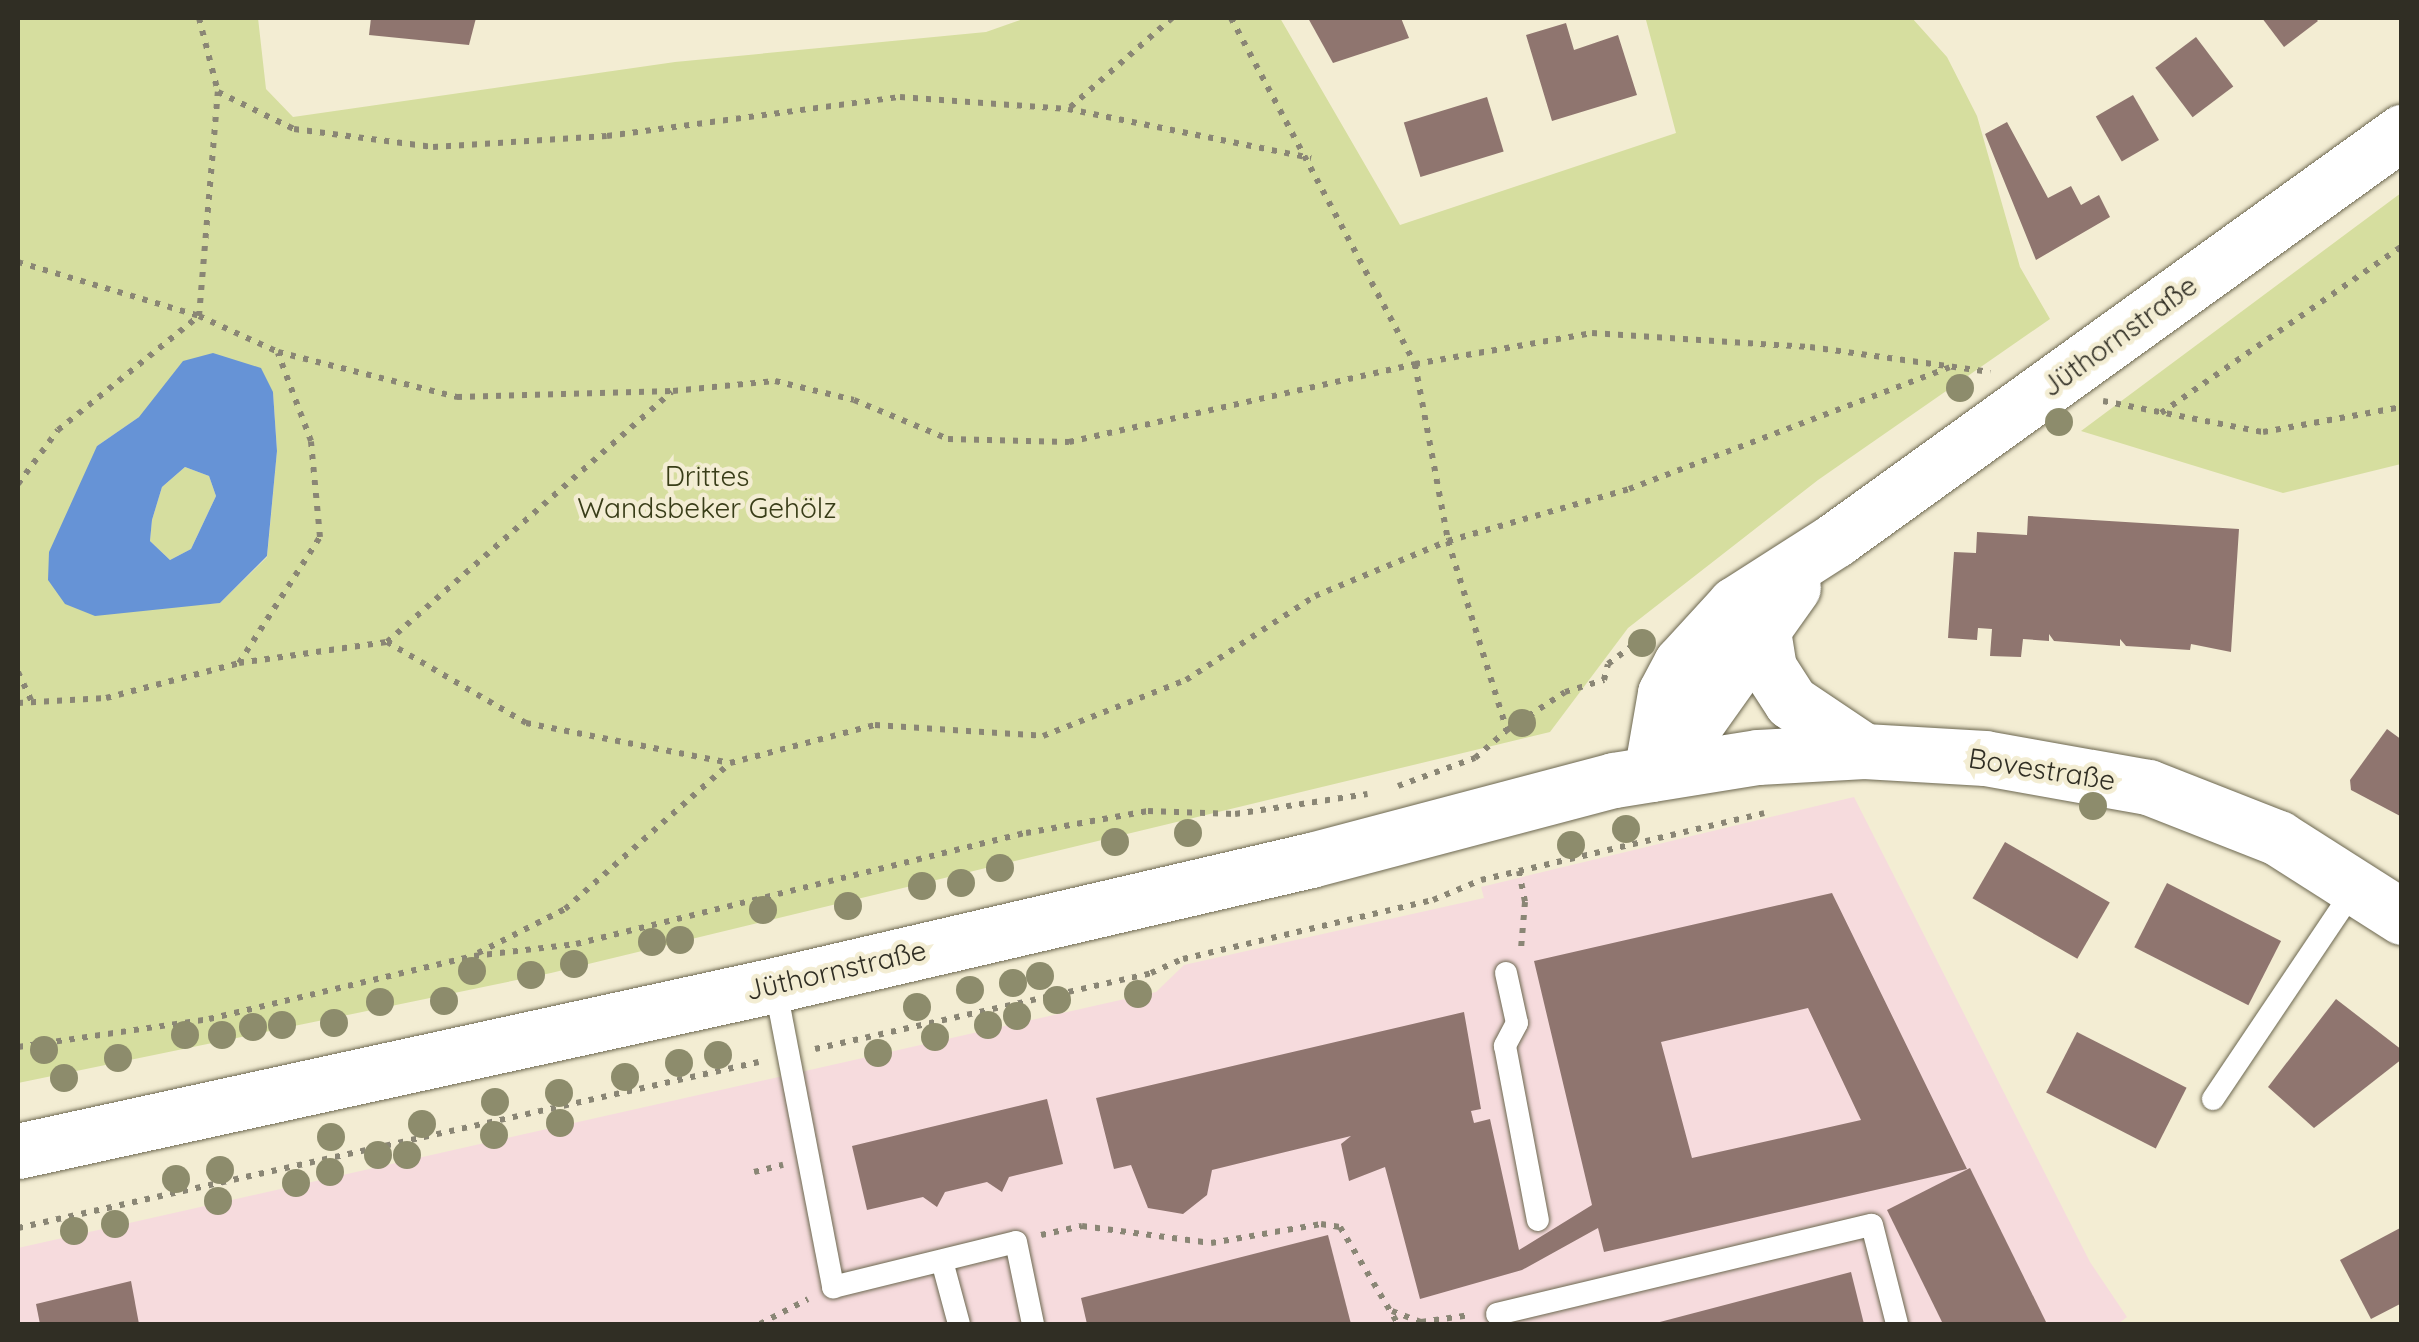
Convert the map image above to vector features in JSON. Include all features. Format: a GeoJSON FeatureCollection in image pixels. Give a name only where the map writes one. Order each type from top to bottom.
{"type":"FeatureCollection","features":[{"type":"Feature","properties":{"kind":"main road","name":"Jüthornstraße"},"geometry":{"type":"LineString","coordinates":[[1651,774],[1659,708],[1680,663],[1735,604],[1835,540],[2402,132]]}},
{"type":"Feature","properties":{"kind":"main road","name":"Jüthornstraße"},"geometry":{"type":"LineString","coordinates":[[18,1151],[776,985],[1651,774],[1688,736],[1762,625],[1835,540]]}},
{"type":"Feature","properties":{"kind":"main road"},"geometry":{"type":"LineString","coordinates":[[1762,625],[1769,668],[1792,702],[1864,752]]}},
{"type":"Feature","properties":{"kind":"main road","name":"Bovestraße"},"geometry":{"type":"LineString","coordinates":[[1651,774],[1758,758],[1864,752],[1984,758],[2148,787],[2278,838],[2402,917]]}},
{"type":"Feature","properties":{"kind":"lane"},"geometry":{"type":"LineString","coordinates":[[2213,1099],[2357,885]]}},
{"type":"Feature","properties":{"kind":"lane"},"geometry":{"type":"LineString","coordinates":[[1506,972],[1517,1023],[1505,1046],[1538,1220]]}},
{"type":"Feature","properties":{"kind":"lane"},"geometry":{"type":"LineString","coordinates":[[776,985],[833,1288],[1016,1242],[1033,1324]]}},
{"type":"Feature","properties":{"kind":"lane"},"geometry":{"type":"LineString","coordinates":[[1497,1314],[1872,1225],[1897,1324]]}},
{"type":"Feature","properties":{"kind":"lane"},"geometry":{"type":"LineString","coordinates":[[942,1261],[959,1324]]}},
{"type":"Feature","properties":{"kind":"path"},"geometry":{"type":"LineString","coordinates":[[18,484],[58,430],[199,316],[218,92],[200,18]]}},
{"type":"Feature","properties":{"kind":"path"},"geometry":{"type":"LineString","coordinates":[[1068,108],[1172,18]]}},
{"type":"Feature","properties":{"kind":"path"},"geometry":{"type":"LineString","coordinates":[[1231,18],[1311,158],[1415,364],[1448,542],[1507,730]]}},
{"type":"Feature","properties":{"kind":"path"},"geometry":{"type":"LineString","coordinates":[[218,92],[294,129],[433,147],[608,136],[900,98],[1068,108],[1311,158]]}},
{"type":"Feature","properties":{"kind":"path"},"geometry":{"type":"LineString","coordinates":[[2160,414],[2402,246]]}},
{"type":"Feature","properties":{"kind":"path"},"geometry":{"type":"LineString","coordinates":[[18,262],[199,316],[278,352],[457,397],[673,392],[775,381],[854,400],[948,439],[1069,442],[1415,364],[1592,333],[1810,347],[1951,366],[2054,383],[2160,414],[2262,432],[2402,408]]}},
{"type":"Feature","properties":{"kind":"path"},"geometry":{"type":"LineString","coordinates":[[240,663],[320,538],[311,441],[278,352]]}},
{"type":"Feature","properties":{"kind":"path"},"geometry":{"type":"LineString","coordinates":[[387,642],[526,723],[730,763],[874,725],[1043,736],[1186,680],[1315,596],[1448,542],[1629,490],[1951,366]]}},
{"type":"Feature","properties":{"kind":"path"},"geometry":{"type":"LineString","coordinates":[[18,702],[106,698],[240,663],[387,642],[673,392]]}},
{"type":"Feature","properties":{"kind":"path"},"geometry":{"type":"LineString","coordinates":[[18,672],[33,704]]}},
{"type":"Feature","properties":{"kind":"path"},"geometry":{"type":"LineString","coordinates":[[1390,788],[1475,758],[1507,730],[1565,692],[1604,680]]}},
{"type":"Feature","properties":{"kind":"path"},"geometry":{"type":"LineString","coordinates":[[474,956],[565,910],[730,763]]}},
{"type":"Feature","properties":{"kind":"path"},"geometry":{"type":"LineString","coordinates":[[18,1047],[209,1020],[474,956],[576,944],[860,869],[1148,810],[1235,814],[1374,792]]}},
{"type":"Feature","properties":{"kind":"path"},"geometry":{"type":"LineString","coordinates":[[18,1228],[1151,973],[1183,959],[1433,900],[1519,871],[1764,813]]}},
{"type":"Feature","properties":{"kind":"path"},"geometry":{"type":"LineString","coordinates":[[1506,972],[1521,959],[1525,902],[1519,871]]}},
{"type":"Feature","properties":{"kind":"path"},"geometry":{"type":"LineString","coordinates":[[1016,1242],[1082,1226],[1211,1244],[1321,1224],[1340,1227],[1398,1324]]}},
{"type":"Feature","properties":{"kind":"path"},"geometry":{"type":"LineString","coordinates":[[760,1324],[833,1288]]}},
{"type":"Feature","properties":{"kind":"path"},"geometry":{"type":"LineString","coordinates":[[1388,1307],[1421,1322],[1497,1314]]}},
{"type":"Feature","properties":{"kind":"shaded area"},"geometry":{"type":"Polygon","coordinates":[[[1854,797],[2090,1262],[2127,1317],[2118,1324],[18,1324],[18,1248],[1156,992],[1184,965],[1484,898],[1481,887],[1854,797]]]}},
{"type":"Feature","properties":{"kind":"green space","name":"Drittes Wandsbeker Gehölz"},"geometry":{"type":"Polygon","coordinates":[[[18,18],[258,18],[266,89],[293,117],[675,62],[986,32],[1026,18],[1280,18],[1400,225],[1676,133],[1646,20],[1650,18],[1912,18],[1947,57],[1977,116],[2020,267],[2050,319],[1818,480],[1628,628],[1550,732],[551,973],[18,1083],[18,18]],[[273,392],[139,417],[97,446],[167,607],[220,603],[267,557],[277,451],[273,392]]]}},
{"type":"Feature","properties":{"kind":"green space"},"geometry":{"type":"Polygon","coordinates":[[[2401,193],[2401,464],[2283,493],[2081,431],[2401,193]]]}},
{"type":"Feature","properties":{"kind":"green space"},"geometry":{"type":"Polygon","coordinates":[[[185,467],[209,476],[216,496],[191,549],[170,560],[150,541],[152,520],[162,487],[185,467]]]}},
{"type":"Feature","properties":{"kind":"water"},"geometry":{"type":"Polygon","coordinates":[[[213,353],[261,368],[273,392],[277,451],[267,556],[220,603],[95,616],[65,604],[48,580],[49,552],[97,446],[139,417],[183,361],[213,353]],[[185,467],[162,487],[150,541],[170,560],[191,549],[216,496],[209,476],[185,467]]]}},
{"type":"Feature","properties":{"kind":"building"},"geometry":{"type":"Polygon","coordinates":[[[371,18],[476,18],[469,45],[369,35],[371,18]]]}},
{"type":"Feature","properties":{"kind":"building"},"geometry":{"type":"Polygon","coordinates":[[[1308,18],[1401,18],[1409,38],[1333,63],[1308,18]]]}},
{"type":"Feature","properties":{"kind":"building"},"geometry":{"type":"Polygon","coordinates":[[[2262,18],[2315,18],[2318,21],[2284,47],[2262,18]]]}},
{"type":"Feature","properties":{"kind":"building"},"geometry":{"type":"Polygon","coordinates":[[[1566,23],[1574,50],[1618,35],[1637,95],[1552,121],[1526,35],[1566,23]]]}},
{"type":"Feature","properties":{"kind":"building"},"geometry":{"type":"Polygon","coordinates":[[[2196,37],[2233,87],[2193,117],[2155,68],[2196,37]]]}},
{"type":"Feature","properties":{"kind":"building"},"geometry":{"type":"Polygon","coordinates":[[[2133,95],[2159,140],[2122,162],[2096,116],[2133,95]]]}},
{"type":"Feature","properties":{"kind":"building"},"geometry":{"type":"Polygon","coordinates":[[[1487,97],[1504,152],[1420,177],[1404,122],[1487,97]]]}},
{"type":"Feature","properties":{"kind":"building"},"geometry":{"type":"Polygon","coordinates":[[[2007,122],[2048,198],[2071,186],[2081,205],[2099,195],[2110,217],[2036,260],[1985,134],[2007,122]]]}},
{"type":"Feature","properties":{"kind":"building"},"geometry":{"type":"Polygon","coordinates":[[[2028,516],[2239,529],[2231,652],[2191,644],[2190,650],[2126,646],[2120,639],[2120,646],[2054,641],[2049,634],[2049,641],[2023,639],[2021,657],[1990,656],[1992,629],[1978,628],[1977,640],[1948,638],[1954,552],[1976,553],[1977,532],[2027,535],[2028,516]]]}},
{"type":"Feature","properties":{"kind":"building"},"geometry":{"type":"Polygon","coordinates":[[[2387,729],[2402,740],[2402,817],[2351,790],[2350,780],[2387,729]]]}},
{"type":"Feature","properties":{"kind":"building"},"geometry":{"type":"Polygon","coordinates":[[[2005,842],[2110,902],[2077,959],[1972,898],[2005,842]]]}},
{"type":"Feature","properties":{"kind":"building"},"geometry":{"type":"Polygon","coordinates":[[[2167,883],[2281,941],[2248,1005],[2134,947],[2167,883]]]}},
{"type":"Feature","properties":{"kind":"building"},"geometry":{"type":"Polygon","coordinates":[[[1832,893],[1967,1169],[1604,1252],[1598,1228],[1522,1270],[1420,1299],[1385,1167],[1349,1181],[1341,1144],[1351,1136],[1212,1170],[1207,1195],[1183,1214],[1148,1208],[1131,1165],[1114,1169],[1096,1098],[1464,1012],[1481,1109],[1471,1111],[1474,1123],[1490,1119],[1519,1250],[1592,1205],[1534,961],[1832,893]],[[1808,1008],[1661,1042],[1692,1158],[1861,1120],[1808,1008]]]}},
{"type":"Feature","properties":{"kind":"building"},"geometry":{"type":"Polygon","coordinates":[[[2336,999],[2402,1050],[2402,1059],[2314,1128],[2268,1087],[2336,999]]]}},
{"type":"Feature","properties":{"kind":"building"},"geometry":{"type":"Polygon","coordinates":[[[2077,1032],[2187,1088],[2156,1148],[2046,1093],[2077,1032]]]}},
{"type":"Feature","properties":{"kind":"building"},"geometry":{"type":"Polygon","coordinates":[[[1047,1099],[1063,1164],[1009,1177],[1002,1192],[987,1182],[945,1192],[937,1207],[923,1197],[867,1210],[852,1146],[1047,1099]]]}},
{"type":"Feature","properties":{"kind":"building"},"geometry":{"type":"Polygon","coordinates":[[[1970,1168],[2047,1324],[1943,1324],[1887,1210],[1970,1168]]]}},
{"type":"Feature","properties":{"kind":"building"},"geometry":{"type":"Polygon","coordinates":[[[2402,1227],[2402,1303],[2371,1319],[2340,1260],[2402,1227]]]}},
{"type":"Feature","properties":{"kind":"building"},"geometry":{"type":"Polygon","coordinates":[[[1328,1235],[1351,1324],[1087,1324],[1081,1298],[1328,1235]]]}},
{"type":"Feature","properties":{"kind":"building"},"geometry":{"type":"Polygon","coordinates":[[[1851,1272],[1864,1324],[1656,1324],[1656,1323],[1851,1272]]]}},
{"type":"Feature","properties":{"kind":"building"},"geometry":{"type":"Polygon","coordinates":[[[131,1281],[139,1324],[40,1324],[36,1304],[131,1281]]]}}]}
